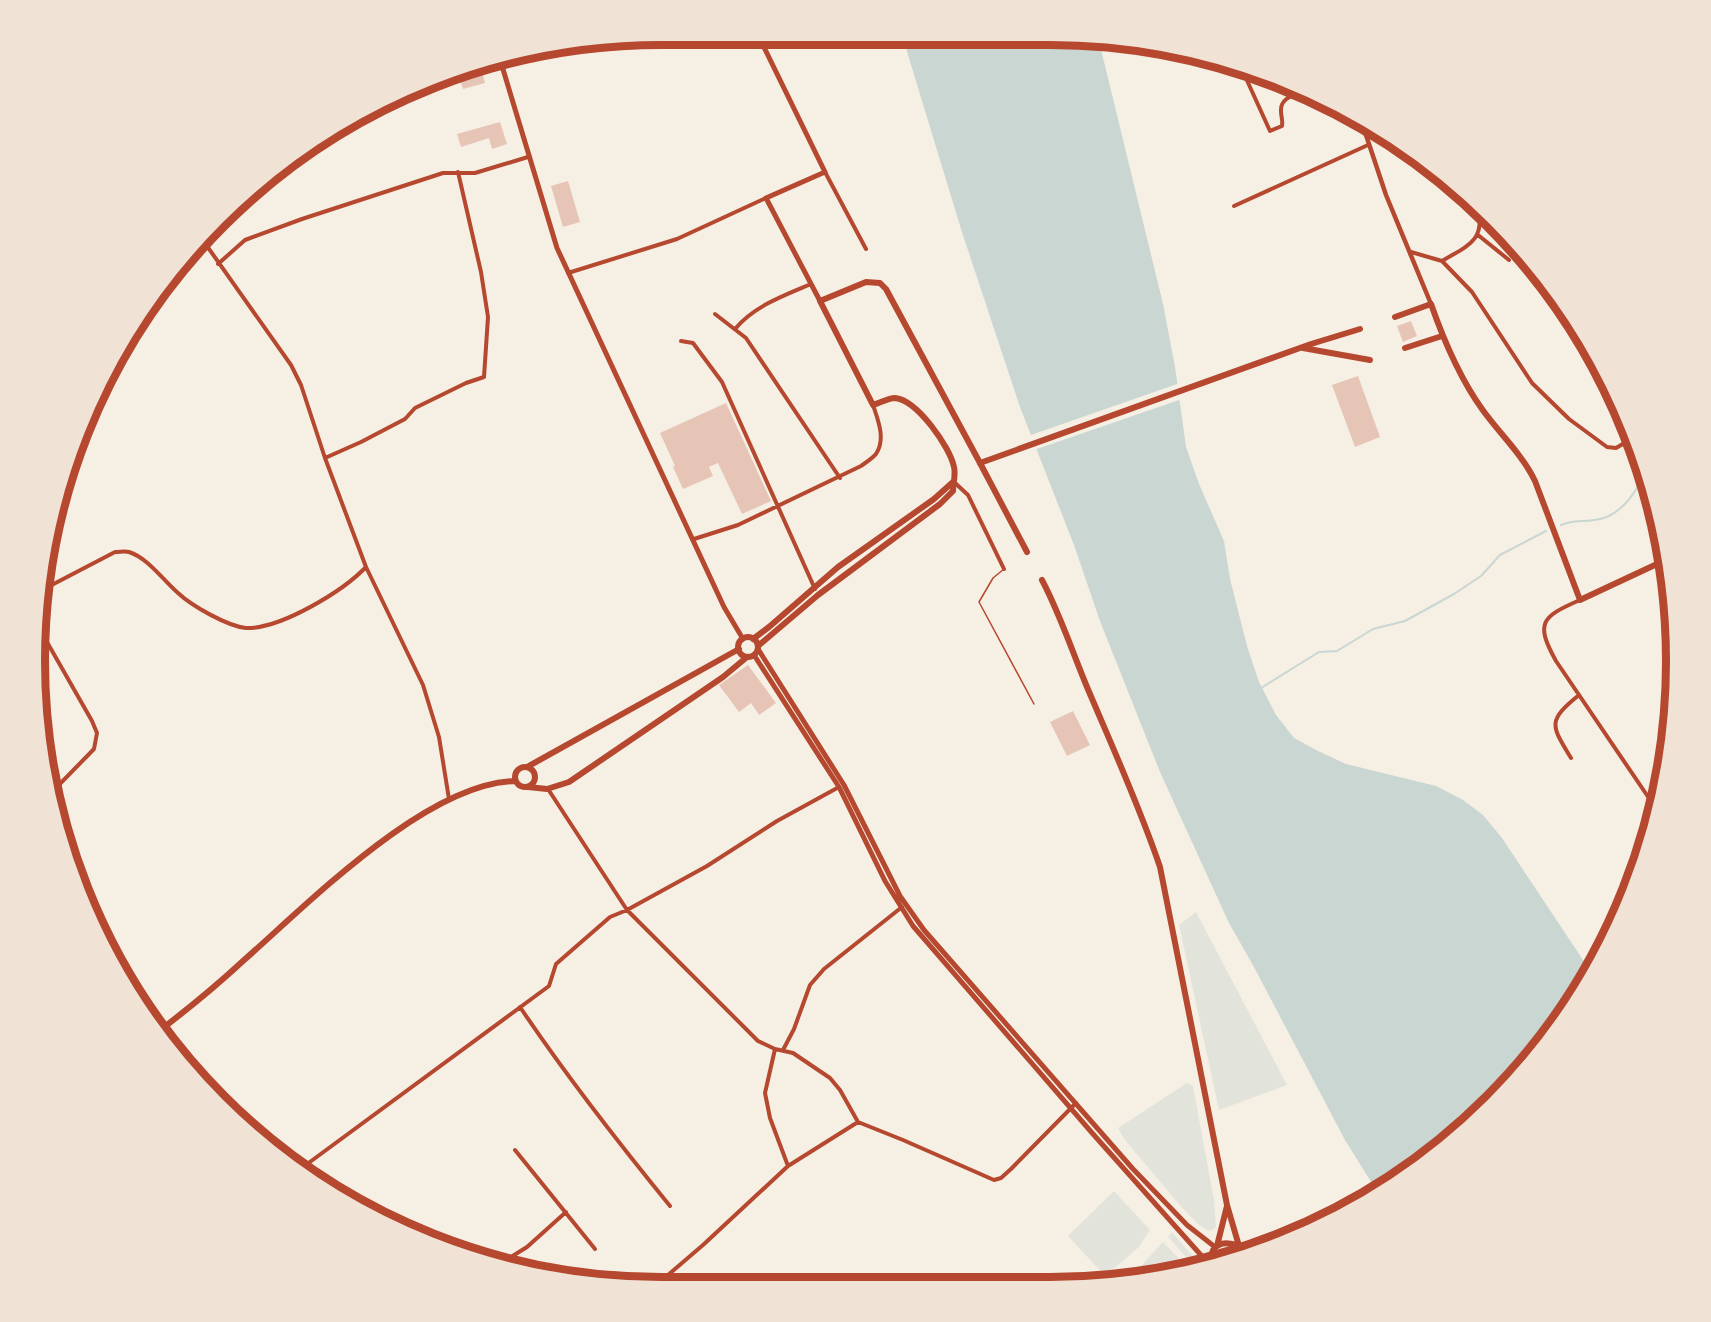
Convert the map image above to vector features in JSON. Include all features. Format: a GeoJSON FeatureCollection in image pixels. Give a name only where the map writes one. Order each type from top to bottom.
{"type":"FeatureCollection","features":[{"type":"Feature","properties":{"kind":"main road"},"geometry":{"type":"LineString","coordinates":[[743,639],[753,639],[940,504],[953,490],[955,468],[944,445],[917,409],[904,400],[893,398],[873,405],[766,198],[825,172],[763,45]]}},
{"type":"Feature","properties":{"kind":"main road"},"geometry":{"type":"LineString","coordinates":[[502,66],[557,248],[724,607],[743,639]]}},
{"type":"Feature","properties":{"kind":"main road"},"geometry":{"type":"LineString","coordinates":[[820,301],[866,282],[880,283],[886,289],[1027,552]]}},
{"type":"Feature","properties":{"kind":"main road"},"geometry":{"type":"LineString","coordinates":[[1395,317],[1431,304],[1442,336],[1472,393],[1531,472],[1580,600],[1657,564],[1659,567]]}},
{"type":"Feature","properties":{"kind":"main road"},"geometry":{"type":"LineString","coordinates":[[980,463],[1119,412],[1360,329]]}},
{"type":"Feature","properties":{"kind":"main road"},"geometry":{"type":"LineString","coordinates":[[1405,348],[1442,336]]}},
{"type":"Feature","properties":{"kind":"main road"},"geometry":{"type":"LineString","coordinates":[[1302,348],[1370,360]]}},
{"type":"Feature","properties":{"kind":"main road"},"geometry":{"type":"LineString","coordinates":[[165,1026],[236,968],[343,871],[449,799],[503,782],[516,782],[522,787],[547,789],[569,782],[723,677],[750,656],[817,592],[838,567],[934,499],[954,482]]}},
{"type":"Feature","properties":{"kind":"main road"},"geometry":{"type":"LineString","coordinates":[[1042,580],[1054,603],[1148,830],[1160,867],[1227,1205],[1239,1246]]}},
{"type":"Feature","properties":{"kind":"main road"},"geometry":{"type":"LineString","coordinates":[[516,782],[516,772],[521,768],[527,767],[739,648],[743,639]]}},
{"type":"Feature","properties":{"kind":"main road"},"geometry":{"type":"LineString","coordinates":[[753,639],[844,785],[903,906],[1133,1168],[1187,1226],[1216,1246]]}},
{"type":"Feature","properties":{"kind":"main road"},"geometry":{"type":"LineString","coordinates":[[739,648],[741,654],[750,656],[839,787],[885,881],[923,938],[1204,1257]]}},
{"type":"Feature","properties":{"kind":"main road"},"geometry":{"type":"LineString","coordinates":[[527,767],[535,777],[533,783],[528,787]]}},
{"type":"Feature","properties":{"kind":"main road"},"geometry":{"type":"LineString","coordinates":[[1211,1255],[1227,1205]]}},
{"type":"Feature","properties":{"kind":"main road"},"geometry":{"type":"LineString","coordinates":[[1216,1246],[1229,1242],[1239,1246]]}},
{"type":"Feature","properties":{"kind":"street"},"geometry":{"type":"LineString","coordinates":[[1245,77],[1270,131],[1282,126],[1281,106],[1284,100],[1293,95]]}},
{"type":"Feature","properties":{"kind":"street"},"geometry":{"type":"LineString","coordinates":[[1364,132],[1386,195],[1431,304]]}},
{"type":"Feature","properties":{"kind":"street"},"geometry":{"type":"LineString","coordinates":[[1234,206],[1368,146]]}},
{"type":"Feature","properties":{"kind":"street"},"geometry":{"type":"LineString","coordinates":[[218,264],[245,240],[302,219],[443,173],[475,173],[528,157]]}},
{"type":"Feature","properties":{"kind":"street"},"geometry":{"type":"LineString","coordinates":[[325,458],[405,419],[415,408],[466,383],[484,377],[489,317],[458,172]]}},
{"type":"Feature","properties":{"kind":"street"},"geometry":{"type":"LineString","coordinates":[[825,172],[866,249]]}},
{"type":"Feature","properties":{"kind":"street"},"geometry":{"type":"LineString","coordinates":[[568,273],[677,239],[766,198]]}},
{"type":"Feature","properties":{"kind":"street"},"geometry":{"type":"LineString","coordinates":[[1442,261],[1472,243],[1478,235],[1480,219]]}},
{"type":"Feature","properties":{"kind":"street"},"geometry":{"type":"LineString","coordinates":[[1478,235],[1509,260]]}},
{"type":"Feature","properties":{"kind":"street"},"geometry":{"type":"LineString","coordinates":[[206,246],[291,365],[301,385],[325,458],[366,567],[423,685],[439,737],[449,799]]}},
{"type":"Feature","properties":{"kind":"street"},"geometry":{"type":"LineString","coordinates":[[1411,252],[1442,261],[1472,292],[1485,309],[1515,360],[1549,401],[1607,447],[1616,448],[1625,442]]}},
{"type":"Feature","properties":{"kind":"street"},"geometry":{"type":"LineString","coordinates":[[735,329],[742,320],[780,297],[811,284]]}},
{"type":"Feature","properties":{"kind":"street"},"geometry":{"type":"LineString","coordinates":[[715,314],[746,338],[840,478]]}},
{"type":"Feature","properties":{"kind":"street"},"geometry":{"type":"LineString","coordinates":[[681,341],[693,343],[722,382],[817,592]]}},
{"type":"Feature","properties":{"kind":"street"},"geometry":{"type":"LineString","coordinates":[[694,539],[738,525],[861,466],[876,453],[880,438],[880,427],[873,405]]}},
{"type":"Feature","properties":{"kind":"street"},"geometry":{"type":"LineString","coordinates":[[954,482],[968,495],[1004,569]]}},
{"type":"Feature","properties":{"kind":"street"},"geometry":{"type":"LineString","coordinates":[[49,586],[116,552],[128,551],[141,559],[180,595],[209,614],[244,628],[261,627],[305,609],[346,586],[366,567]]}},
{"type":"Feature","properties":{"kind":"street"},"geometry":{"type":"LineString","coordinates":[[1580,600],[1551,614],[1544,627],[1545,640],[1556,661],[1650,799]]}},
{"type":"Feature","properties":{"kind":"street"},"geometry":{"type":"LineString","coordinates":[[46,639],[97,733],[94,749],[58,786]]}},
{"type":"Feature","properties":{"kind":"street"},"geometry":{"type":"LineString","coordinates":[[1571,758],[1555,731],[1554,725],[1566,705],[1579,695]]}},
{"type":"Feature","properties":{"kind":"street"},"geometry":{"type":"LineString","coordinates":[[307,1164],[549,986],[556,964],[610,917],[707,866],[777,821],[839,787]]}},
{"type":"Feature","properties":{"kind":"street"},"geometry":{"type":"LineString","coordinates":[[547,789],[627,910],[758,1041],[775,1049],[793,1053],[830,1078],[840,1090],[858,1122],[994,1180],[1001,1178],[1011,1169],[1076,1103]]}},
{"type":"Feature","properties":{"kind":"street"},"geometry":{"type":"LineString","coordinates":[[783,1050],[794,1029],[810,985],[824,969],[903,906]]}},
{"type":"Feature","properties":{"kind":"street"},"geometry":{"type":"LineString","coordinates":[[520,1007],[560,1067],[670,1206]]}},
{"type":"Feature","properties":{"kind":"street"},"geometry":{"type":"LineString","coordinates":[[775,1049],[765,1093],[770,1118],[788,1166]]}},
{"type":"Feature","properties":{"kind":"street"},"geometry":{"type":"LineString","coordinates":[[666,1277],[788,1166],[858,1122]]}},
{"type":"Feature","properties":{"kind":"street"},"geometry":{"type":"LineString","coordinates":[[515,1150],[595,1249]]}},
{"type":"Feature","properties":{"kind":"street"},"geometry":{"type":"LineString","coordinates":[[510,1258],[527,1247],[566,1212]]}},
{"type":"Feature","properties":{"kind":"lane"},"geometry":{"type":"LineString","coordinates":[[1004,569],[993,578],[979,602],[1034,704]]}},
{"type":"Feature","properties":{"kind":"shaded area"},"geometry":{"type":"Polygon","coordinates":[[[905,45],[1100,47],[1163,304],[1175,367],[1186,447],[1199,484],[1224,541],[1230,579],[1247,646],[1259,682],[1276,715],[1294,738],[1318,751],[1346,764],[1436,786],[1463,800],[1483,815],[1502,838],[1583,960],[1585,965],[1583,969],[1539,1036],[1486,1097],[1425,1150],[1373,1185],[1345,1140],[1229,923],[1160,772],[1100,621],[1074,545],[1020,407],[961,229],[905,45]]]}},
{"type":"Feature","properties":{"kind":"shaded area"},"geometry":{"type":"Polygon","coordinates":[[[1196,912],[1287,1085],[1219,1110],[1179,925],[1196,912]]]}},
{"type":"Feature","properties":{"kind":"shaded area"},"geometry":{"type":"Polygon","coordinates":[[[1187,1083],[1193,1086],[1214,1200],[1216,1227],[1210,1231],[1199,1225],[1185,1211],[1124,1139],[1118,1128],[1187,1083]]]}},
{"type":"Feature","properties":{"kind":"shaded area"},"geometry":{"type":"Polygon","coordinates":[[[1114,1191],[1150,1230],[1139,1247],[1104,1275],[1068,1236],[1114,1191]]]}},
{"type":"Feature","properties":{"kind":"shaded area"},"geometry":{"type":"Polygon","coordinates":[[[1172,1232],[1195,1259],[1189,1261],[1168,1237],[1172,1232]]]}},
{"type":"Feature","properties":{"kind":"shaded area"},"geometry":{"type":"Polygon","coordinates":[[[1163,1242],[1182,1262],[1170,1265],[1137,1271],[1163,1242]]]}},
{"type":"Feature","properties":{"kind":"pier"},"geometry":{"type":"Polygon","coordinates":[[[1180,383],[1182,399],[1034,450],[1028,436],[1180,383]]]}},
{"type":"Feature","properties":{"kind":"building"},"geometry":{"type":"Polygon","coordinates":[[[482,72],[485,83],[463,89],[460,79],[482,72]]]}},
{"type":"Feature","properties":{"kind":"building"},"geometry":{"type":"Polygon","coordinates":[[[500,122],[507,144],[492,149],[489,138],[461,147],[457,134],[500,122]]]}},
{"type":"Feature","properties":{"kind":"building"},"geometry":{"type":"Polygon","coordinates":[[[568,181],[580,222],[563,227],[551,186],[568,181]]]}},
{"type":"Feature","properties":{"kind":"building"},"geometry":{"type":"Polygon","coordinates":[[[1411,321],[1417,336],[1403,342],[1397,326],[1411,321]]]}},
{"type":"Feature","properties":{"kind":"building"},"geometry":{"type":"Polygon","coordinates":[[[1358,376],[1380,437],[1355,447],[1332,385],[1358,376]]]}},
{"type":"Feature","properties":{"kind":"building"},"geometry":{"type":"Polygon","coordinates":[[[726,403],[771,501],[742,514],[718,463],[709,467],[713,476],[683,489],[660,433],[726,403]]]}},
{"type":"Feature","properties":{"kind":"building"},"geometry":{"type":"Polygon","coordinates":[[[748,665],[776,703],[759,715],[751,703],[739,712],[719,685],[748,665]]]}},
{"type":"Feature","properties":{"kind":"building"},"geometry":{"type":"Polygon","coordinates":[[[1073,711],[1090,745],[1067,756],[1050,722],[1073,711]]]}},
{"type":"Feature","properties":{"kind":"waterway"},"geometry":{"type":"LineString","coordinates":[[1561,525],[1612,515],[1626,503],[1639,484]]}},
{"type":"Feature","properties":{"kind":"waterway"},"geometry":{"type":"LineString","coordinates":[[1261,688],[1319,652],[1337,651],[1373,629],[1405,621],[1481,576],[1500,555],[1546,531]]}}]}
